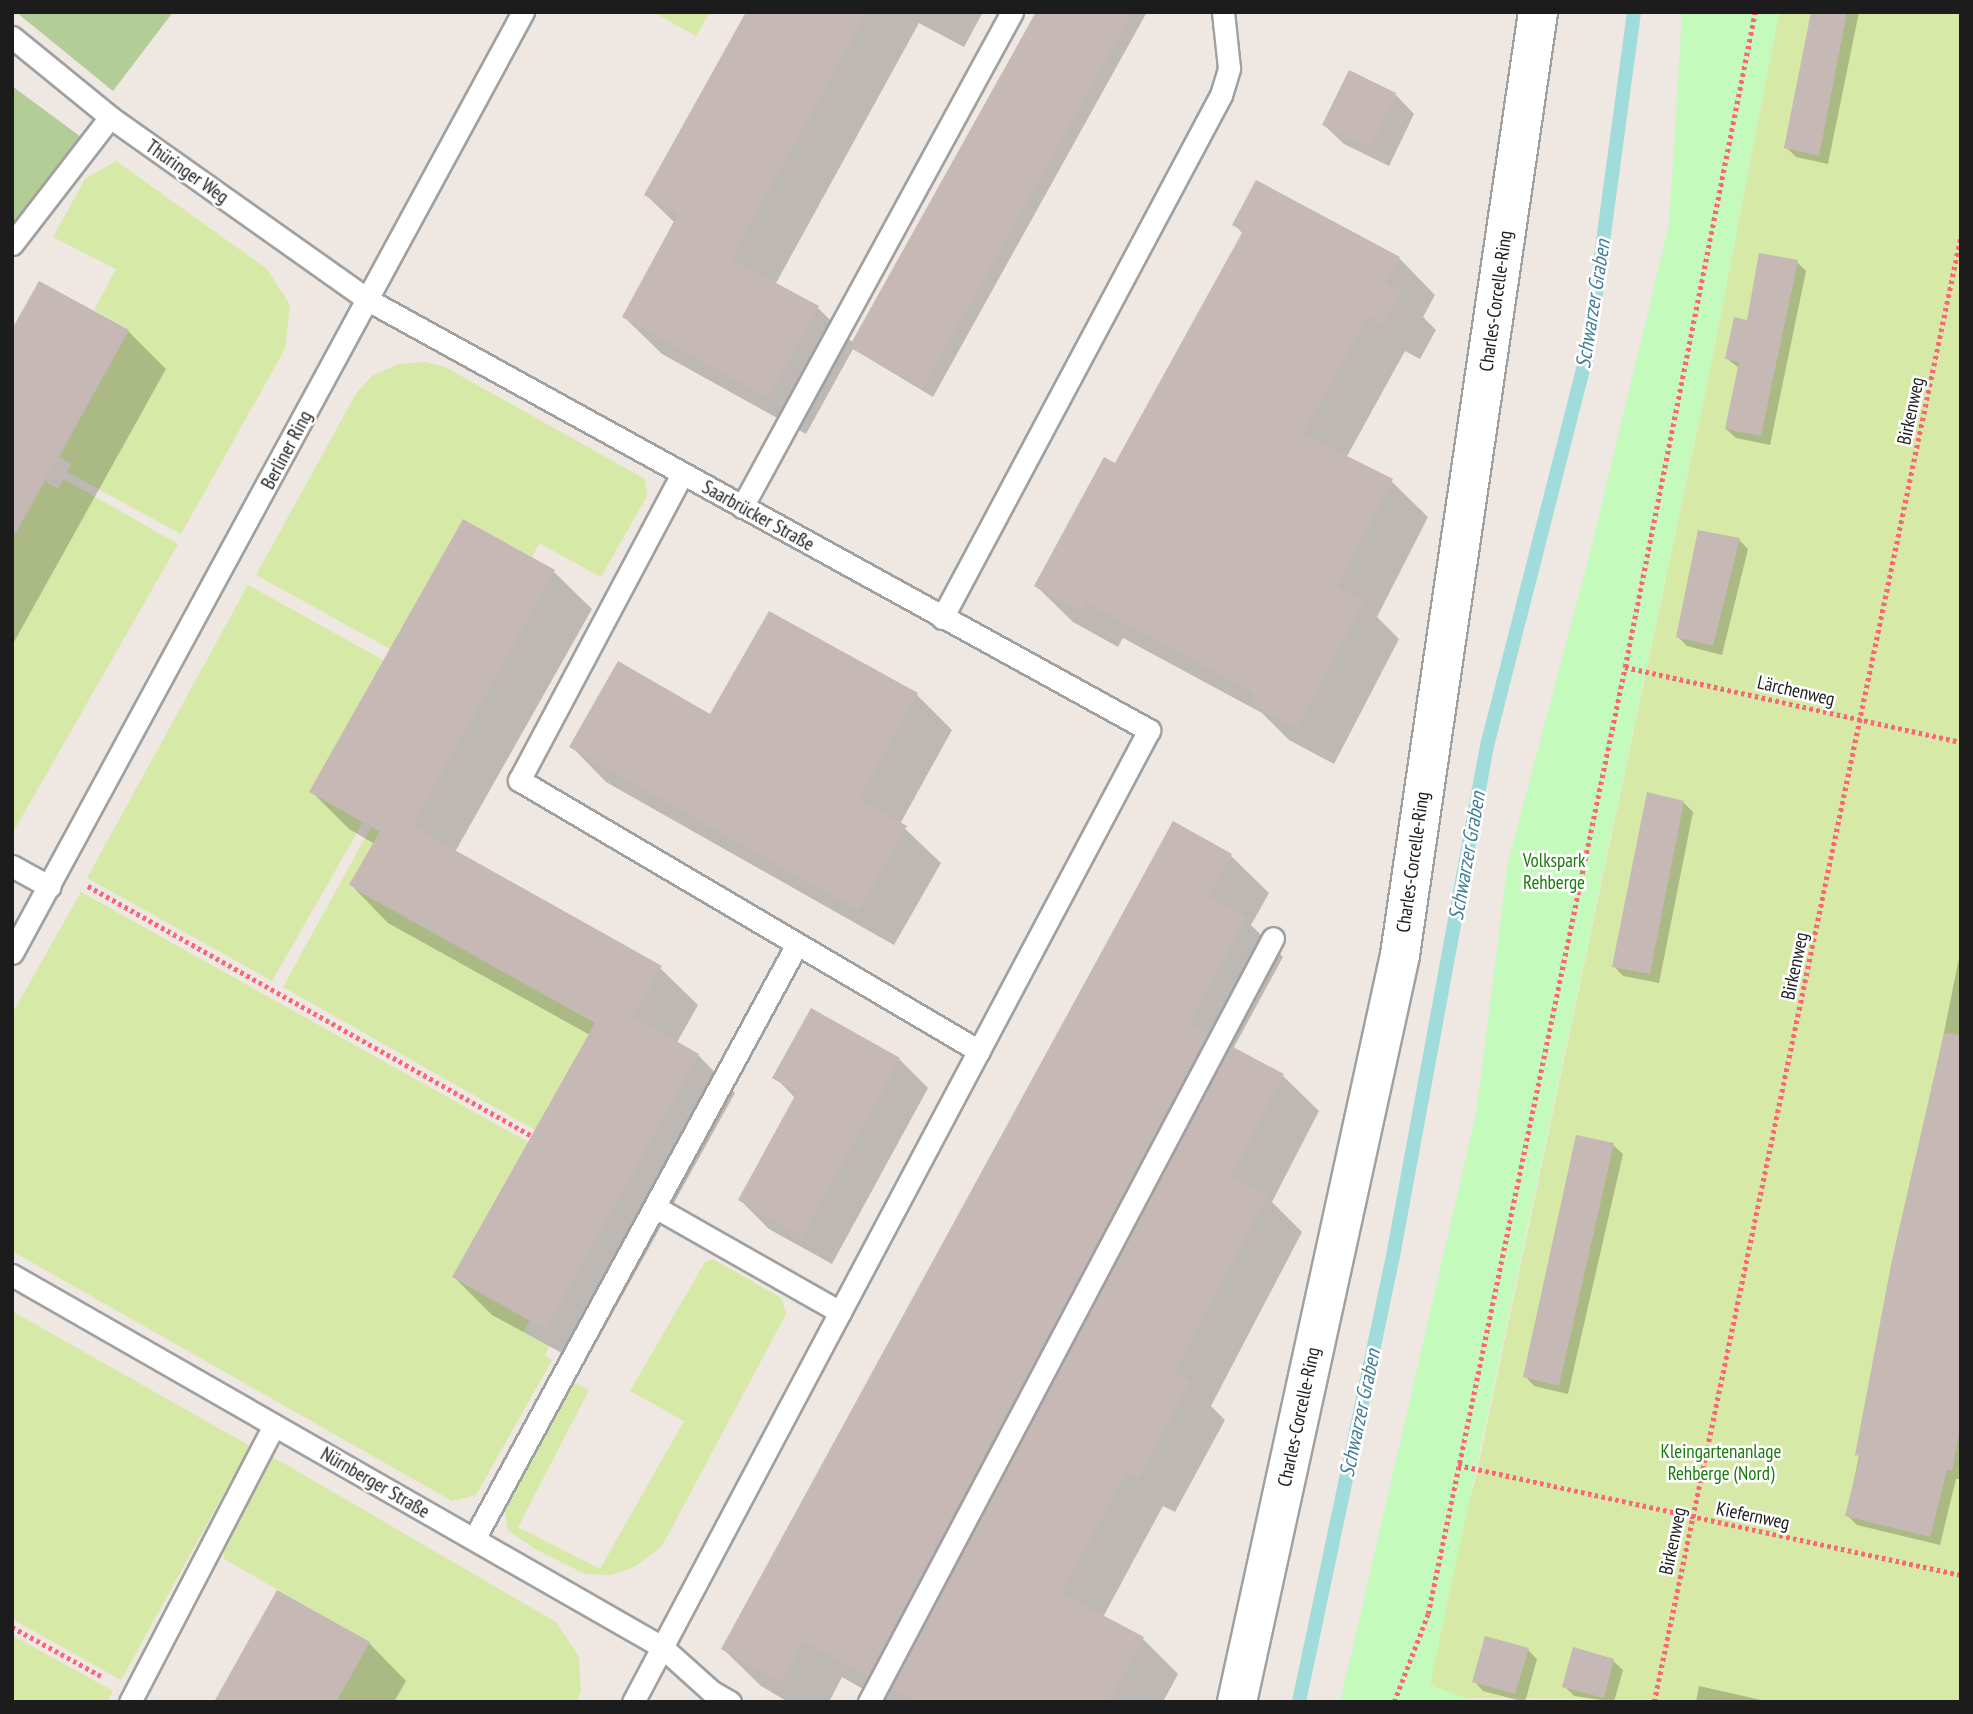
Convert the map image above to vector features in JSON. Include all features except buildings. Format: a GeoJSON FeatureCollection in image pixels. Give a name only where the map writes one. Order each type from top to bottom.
{"type":"FeatureCollection","features":[{"type":"Feature","properties":{"kind":"street","name":"Charles-Corcelle-Ring"},"geometry":{"type":"LineString","coordinates":[[1237,1702],[1400,955],[1538,12]]}},
{"type":"Feature","properties":{"kind":"lane","name":"Berliner Ring"},"geometry":{"type":"LineString","coordinates":[[12,953],[55,879],[523,12]]}},
{"type":"Feature","properties":{"kind":"lane"},"geometry":{"type":"LineString","coordinates":[[742,507],[1012,12]]}},
{"type":"Feature","properties":{"kind":"lane"},"geometry":{"type":"LineString","coordinates":[[942,618],[1220,94],[1229,68],[1223,12]]}},
{"type":"Feature","properties":{"kind":"lane","name":"Thüringer Weg"},"geometry":{"type":"LineString","coordinates":[[12,37],[110,117],[368,300]]}},
{"type":"Feature","properties":{"kind":"lane"},"geometry":{"type":"LineString","coordinates":[[12,244],[110,117]]}},
{"type":"Feature","properties":{"kind":"lane","name":"Saarbrücker Straße"},"geometry":{"type":"LineString","coordinates":[[368,300],[1149,730],[979,1051]]}},
{"type":"Feature","properties":{"kind":"lane"},"geometry":{"type":"LineString","coordinates":[[633,1702],[979,1051],[519,780],[682,474]]}},
{"type":"Feature","properties":{"kind":"lane"},"geometry":{"type":"LineString","coordinates":[[12,866],[55,879]]}},
{"type":"Feature","properties":{"kind":"lane"},"geometry":{"type":"LineString","coordinates":[[869,1702],[1273,938]]}},
{"type":"Feature","properties":{"kind":"lane"},"geometry":{"type":"LineString","coordinates":[[474,1539],[797,944]]}},
{"type":"Feature","properties":{"kind":"lane"},"geometry":{"type":"LineString","coordinates":[[655,1207],[840,1312]]}},
{"type":"Feature","properties":{"kind":"lane","name":"Nürnberger Straße"},"geometry":{"type":"LineString","coordinates":[[12,1275],[662,1647],[711,1691],[730,1702]]}},
{"type":"Feature","properties":{"kind":"lane"},"geometry":{"type":"LineString","coordinates":[[130,1702],[274,1425]]}},
{"type":"Feature","properties":{"kind":"path"},"geometry":{"type":"LineString","coordinates":[[1394,1702],[1428,1615],[1625,667],[1755,12]]}},
{"type":"Feature","properties":{"kind":"path","name":"Birkenweg"},"geometry":{"type":"LineString","coordinates":[[1654,1702],[1862,721],[1961,235]]}},
{"type":"Feature","properties":{"kind":"path","name":"Lärchenweg"},"geometry":{"type":"LineString","coordinates":[[1625,667],[1961,742]]}},
{"type":"Feature","properties":{"kind":"path"},"geometry":{"type":"LineString","coordinates":[[55,879],[531,1136]]}},
{"type":"Feature","properties":{"kind":"path","name":"Kiefernweg"},"geometry":{"type":"LineString","coordinates":[[1458,1465],[1961,1575]]}},
{"type":"Feature","properties":{"kind":"path"},"geometry":{"type":"LineString","coordinates":[[12,1627],[103,1677]]}},
{"type":"Feature","properties":{"kind":"green space"},"geometry":{"type":"Polygon","coordinates":[[[16,12],[173,12],[113,91],[16,12]]]}},
{"type":"Feature","properties":{"kind":"green space"},"geometry":{"type":"Polygon","coordinates":[[[653,12],[710,12],[696,36],[653,12]]]}},
{"type":"Feature","properties":{"kind":"green space","name":"Volkspark Rehberge"},"geometry":{"type":"Polygon","coordinates":[[[1682,12],[1779,12],[1709,374],[1430,1685],[1478,1702],[1340,1702],[1476,1113],[1508,862],[1590,552],[1669,224],[1682,12]]]}},
{"type":"Feature","properties":{"kind":"green space","name":"Kleingartenanlage Rehberge (Nord)"},"geometry":{"type":"Polygon","coordinates":[[[1779,12],[1961,12],[1961,1702],[1458,1698],[1414,1679],[1475,1481],[1709,374],[1779,12]]]}},
{"type":"Feature","properties":{"kind":"green space"},"geometry":{"type":"Polygon","coordinates":[[[12,86],[81,137],[12,225],[12,86]]]}},
{"type":"Feature","properties":{"kind":"green space"},"geometry":{"type":"Polygon","coordinates":[[[116,161],[267,269],[290,305],[285,349],[181,534],[67,472],[71,464],[59,457],[129,330],[94,310],[116,269],[53,237],[85,179],[116,161]]]}},
{"type":"Feature","properties":{"kind":"green space"},"geometry":{"type":"Polygon","coordinates":[[[425,362],[445,367],[645,479],[647,496],[601,577],[539,543],[532,557],[463,519],[390,649],[256,575],[357,392],[372,376],[398,364],[425,362]]]}},
{"type":"Feature","properties":{"kind":"green space"},"geometry":{"type":"Polygon","coordinates":[[[64,479],[178,544],[12,834],[12,540],[45,481],[58,489],[64,479]]]}},
{"type":"Feature","properties":{"kind":"green space"},"geometry":{"type":"Polygon","coordinates":[[[248,585],[383,660],[310,792],[363,822],[272,981],[87,878],[248,585]]]}},
{"type":"Feature","properties":{"kind":"green space"},"geometry":{"type":"Polygon","coordinates":[[[371,827],[380,831],[349,886],[595,1023],[535,1130],[283,987],[371,827]]]}},
{"type":"Feature","properties":{"kind":"green space"},"geometry":{"type":"Polygon","coordinates":[[[81,892],[528,1142],[452,1277],[530,1321],[523,1332],[549,1346],[545,1356],[552,1360],[476,1495],[452,1501],[12,1251],[12,1014],[81,892]]]}},
{"type":"Feature","properties":{"kind":"green space"},"geometry":{"type":"Polygon","coordinates":[[[713,1259],[781,1298],[786,1314],[662,1546],[634,1567],[611,1575],[585,1574],[535,1549],[508,1530],[504,1506],[574,1383],[589,1390],[518,1527],[600,1569],[684,1421],[630,1391],[705,1262],[713,1259]]]}},
{"type":"Feature","properties":{"kind":"green space"},"geometry":{"type":"Polygon","coordinates":[[[12,1311],[250,1446],[121,1680],[12,1619],[12,1311]]]}},
{"type":"Feature","properties":{"kind":"green space"},"geometry":{"type":"Polygon","coordinates":[[[273,1457],[556,1622],[579,1657],[581,1692],[576,1702],[336,1702],[369,1642],[224,1559],[224,1549],[273,1457]]]}},
{"type":"Feature","properties":{"kind":"green space"},"geometry":{"type":"Polygon","coordinates":[[[12,1635],[113,1691],[107,1702],[12,1702],[12,1635]]]}},
{"type":"Feature","properties":{"kind":"waterway","name":"Schwarzer Graben"},"geometry":{"type":"LineString","coordinates":[[1299,1702],[1393,1256],[1487,746],[1589,345],[1634,12]]}}]}
